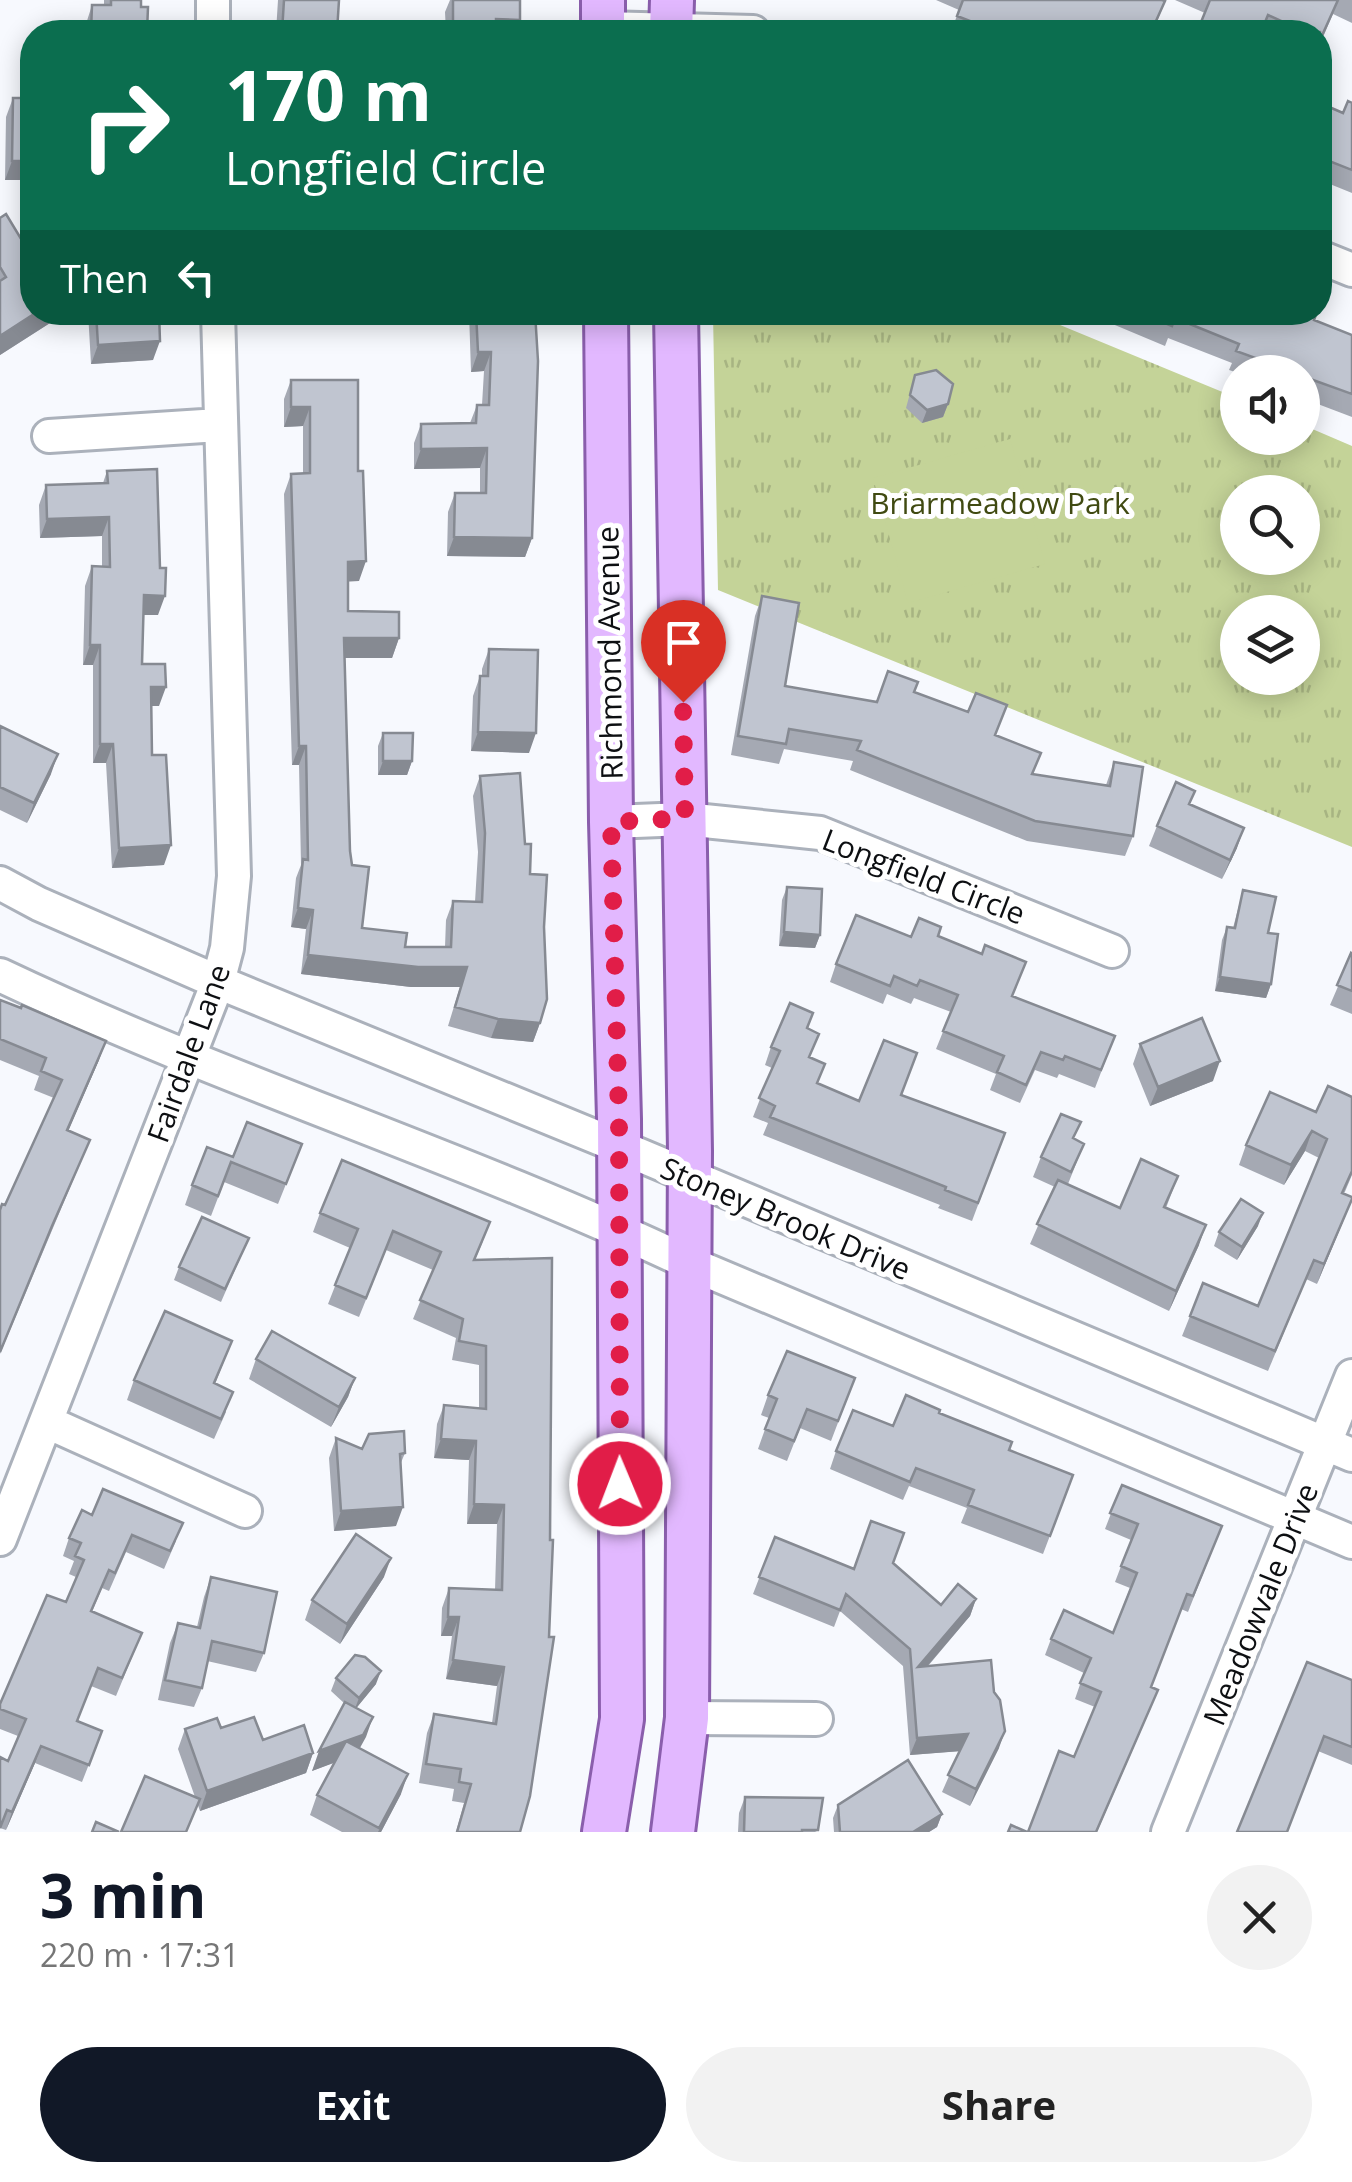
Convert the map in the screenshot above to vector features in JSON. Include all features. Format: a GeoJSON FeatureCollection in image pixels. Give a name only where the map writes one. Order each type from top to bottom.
{"type":"FeatureCollection","features":[{"type":"Feature","properties":{"kind":"main road","name":"Richmond Avenue"},"geometry":{"type":"LineString","coordinates":[[604,1832],[622,1718],[606,325]]}},
{"type":"Feature","properties":{"kind":"main road"},"geometry":{"type":"LineString","coordinates":[[673,1832],[688,1718],[689,1264],[676,325]]}},
{"type":"Feature","properties":{"kind":"street","name":"Fairdale Lane"},"geometry":{"type":"LineString","coordinates":[[0,1539],[218,982],[226,948],[234,876],[218,325]]}},
{"type":"Feature","properties":{"kind":"street"},"geometry":{"type":"LineString","coordinates":[[50,436],[219,425]]}},
{"type":"Feature","properties":{"kind":"street","name":"Longfield Circle"},"geometry":{"type":"LineString","coordinates":[[611,822],[685,818],[820,833],[1112,951]]}},
{"type":"Feature","properties":{"kind":"street","name":"Stoney Brook Drive"},"geometry":{"type":"LineString","coordinates":[[0,883],[218,982],[1338,1450]]}},
{"type":"Feature","properties":{"kind":"street"},"geometry":{"type":"LineString","coordinates":[[0,975],[189,1057],[618,1230],[689,1264],[1352,1542]]}},
{"type":"Feature","properties":{"kind":"street","name":"Meadowvale Drive"},"geometry":{"type":"LineString","coordinates":[[1168,1832],[1294,1518],[1338,1450],[1352,1376]]}},
{"type":"Feature","properties":{"kind":"street"},"geometry":{"type":"LineString","coordinates":[[47,1422],[245,1512]]}},
{"type":"Feature","properties":{"kind":"street"},"geometry":{"type":"LineString","coordinates":[[688,1718],[816,1720]]}},
{"type":"Feature","properties":{"kind":"green space","name":"Briarmeadow Park"},"geometry":{"type":"Polygon","coordinates":[[[713,325],[1060,325],[1220,391],[1220,455],[1320,455],[1320,432],[1352,446],[1352,847],[718,590],[713,325]]]}},
{"type":"Feature","properties":{"kind":"green space"},"geometry":{"type":"Polygon","coordinates":[[[1010,439],[1045,564],[908,603],[873,478],[1010,439]]]}},
{"type":"Feature","properties":{"kind":"building"},"geometry":{"type":"Polygon","coordinates":[[[111,0],[141,0],[141,7],[148,7],[147,20],[91,20],[92,5],[111,5],[111,0]]]}},
{"type":"Feature","properties":{"kind":"building"},"geometry":{"type":"Polygon","coordinates":[[[284,0],[339,0],[338,20],[283,20],[284,0]]]}},
{"type":"Feature","properties":{"kind":"building"},"geometry":{"type":"Polygon","coordinates":[[[453,0],[520,0],[520,20],[453,20],[453,0]]]}},
{"type":"Feature","properties":{"kind":"building"},"geometry":{"type":"Polygon","coordinates":[[[963,0],[1165,1],[1156,20],[967,20],[957,16],[963,0]]]}},
{"type":"Feature","properties":{"kind":"building"},"geometry":{"type":"Polygon","coordinates":[[[1210,0],[1338,0],[1329,20],[1279,20],[1268,15],[1266,20],[1202,20],[1210,0]]]}},
{"type":"Feature","properties":{"kind":"building"},"geometry":{"type":"Polygon","coordinates":[[[13,98],[20,98],[20,161],[12,161],[13,98]]]}},
{"type":"Feature","properties":{"kind":"building"},"geometry":{"type":"Polygon","coordinates":[[[1348,101],[1352,103],[1352,170],[1332,162],[1332,108],[1343,113],[1348,101]]]}},
{"type":"Feature","properties":{"kind":"building"},"geometry":{"type":"Polygon","coordinates":[[[6,214],[20,237],[20,323],[0,336],[0,281],[6,277],[0,267],[0,218],[6,214]]]}},
{"type":"Feature","properties":{"kind":"building"},"geometry":{"type":"Polygon","coordinates":[[[97,325],[159,325],[160,341],[98,345],[97,325]]]}},
{"type":"Feature","properties":{"kind":"building"},"geometry":{"type":"Polygon","coordinates":[[[477,325],[536,325],[532,538],[454,537],[455,493],[486,493],[487,448],[421,449],[421,424],[476,423],[477,405],[489,405],[491,352],[478,352],[477,325]]]}},
{"type":"Feature","properties":{"kind":"building"},"geometry":{"type":"Polygon","coordinates":[[[1192,325],[1327,325],[1352,335],[1352,394],[1320,382],[1320,355],[1247,355],[1236,351],[1239,344],[1192,325]]]}},
{"type":"Feature","properties":{"kind":"building"},"geometry":{"type":"Polygon","coordinates":[[[936,370],[953,384],[948,404],[927,410],[910,395],[915,375],[936,370]]]}},
{"type":"Feature","properties":{"kind":"building"},"geometry":{"type":"Polygon","coordinates":[[[291,380],[358,380],[358,471],[363,471],[366,561],[348,562],[348,611],[399,612],[399,638],[344,638],[350,851],[352,865],[369,867],[362,928],[407,933],[405,947],[451,947],[453,901],[482,902],[485,833],[480,776],[520,773],[525,844],[531,844],[530,874],[547,875],[547,999],[540,1023],[498,1019],[455,1007],[467,967],[418,967],[308,955],[313,910],[298,908],[303,859],[308,860],[306,746],[299,746],[291,474],[310,473],[310,407],[291,407],[291,380]]]}},
{"type":"Feature","properties":{"kind":"building"},"geometry":{"type":"Polygon","coordinates":[[[157,469],[160,568],[166,568],[165,596],[144,595],[142,664],[165,664],[166,687],[151,687],[152,755],[166,755],[171,845],[119,848],[113,744],[100,744],[100,645],[90,645],[92,566],[110,567],[109,517],[47,519],[46,485],[108,483],[107,471],[157,469]]]}},
{"type":"Feature","properties":{"kind":"building"},"geometry":{"type":"Polygon","coordinates":[[[762,596],[799,603],[785,686],[877,702],[888,671],[918,682],[914,692],[968,712],[976,693],[1007,705],[995,735],[1041,753],[1032,774],[1110,786],[1114,762],[1143,767],[1133,836],[1035,821],[857,750],[861,741],[789,729],[786,744],[738,736],[762,596]]]}},
{"type":"Feature","properties":{"kind":"building"},"geometry":{"type":"Polygon","coordinates":[[[489,649],[538,650],[536,733],[478,732],[480,676],[488,676],[489,649]]]}},
{"type":"Feature","properties":{"kind":"building"},"geometry":{"type":"Polygon","coordinates":[[[0,726],[58,754],[34,803],[0,787],[0,726]]]}},
{"type":"Feature","properties":{"kind":"building"},"geometry":{"type":"Polygon","coordinates":[[[383,733],[413,733],[412,761],[383,761],[383,733]]]}},
{"type":"Feature","properties":{"kind":"building"},"geometry":{"type":"Polygon","coordinates":[[[1176,782],[1195,791],[1189,804],[1244,828],[1230,860],[1157,826],[1176,782]]]}},
{"type":"Feature","properties":{"kind":"building"},"geometry":{"type":"Polygon","coordinates":[[[787,887],[822,889],[820,935],[784,932],[787,887]]]}},
{"type":"Feature","properties":{"kind":"building"},"geometry":{"type":"Polygon","coordinates":[[[1243,890],[1276,897],[1268,933],[1278,934],[1271,984],[1220,977],[1227,927],[1235,928],[1243,890]]]}},
{"type":"Feature","properties":{"kind":"building"},"geometry":{"type":"Polygon","coordinates":[[[856,915],[911,937],[919,918],[941,927],[938,936],[982,954],[985,945],[1026,962],[1012,996],[1115,1036],[1101,1070],[1065,1056],[1063,1060],[1041,1052],[1026,1085],[997,1072],[1004,1056],[943,1031],[958,995],[920,980],[917,986],[894,976],[890,986],[836,964],[856,915]]]}},
{"type":"Feature","properties":{"kind":"building"},"geometry":{"type":"Polygon","coordinates":[[[1352,954],[1352,991],[1337,985],[1352,954]]]}},
{"type":"Feature","properties":{"kind":"building"},"geometry":{"type":"Polygon","coordinates":[[[0,1000],[21,1008],[22,1005],[106,1041],[67,1130],[90,1140],[0,1352],[0,1210],[62,1080],[41,1071],[46,1058],[0,1039],[0,1000]]]}},
{"type":"Feature","properties":{"kind":"building"},"geometry":{"type":"Polygon","coordinates":[[[790,1003],[813,1013],[807,1028],[819,1034],[809,1057],[825,1064],[817,1083],[859,1101],[884,1040],[917,1053],[901,1095],[1005,1133],[978,1203],[770,1117],[775,1106],[759,1098],[780,1051],[771,1047],[790,1003]]]}},
{"type":"Feature","properties":{"kind":"building"},"geometry":{"type":"Polygon","coordinates":[[[1202,1018],[1220,1061],[1158,1087],[1140,1044],[1202,1018]]]}},
{"type":"Feature","properties":{"kind":"building"},"geometry":{"type":"Polygon","coordinates":[[[1328,1086],[1352,1097],[1352,1171],[1342,1193],[1352,1199],[1324,1264],[1314,1260],[1275,1351],[1190,1316],[1203,1283],[1258,1306],[1327,1139],[1312,1131],[1291,1165],[1246,1145],[1270,1092],[1316,1112],[1328,1086]]]}},
{"type":"Feature","properties":{"kind":"building"},"geometry":{"type":"Polygon","coordinates":[[[1061,1114],[1081,1122],[1073,1138],[1084,1144],[1071,1172],[1041,1157],[1061,1114]]]}},
{"type":"Feature","properties":{"kind":"building"},"geometry":{"type":"Polygon","coordinates":[[[247,1122],[302,1144],[286,1184],[231,1162],[218,1196],[192,1185],[207,1147],[233,1157],[247,1122]]]}},
{"type":"Feature","properties":{"kind":"building"},"geometry":{"type":"Polygon","coordinates":[[[1141,1159],[1178,1176],[1164,1207],[1206,1225],[1176,1291],[1037,1224],[1058,1180],[1120,1208],[1141,1159]]]}},
{"type":"Feature","properties":{"kind":"building"},"geometry":{"type":"Polygon","coordinates":[[[342,1160],[490,1222],[474,1260],[552,1258],[553,1540],[549,1637],[554,1637],[530,1796],[520,1832],[457,1832],[471,1784],[459,1782],[461,1769],[426,1764],[434,1714],[496,1724],[504,1667],[453,1660],[459,1617],[448,1617],[449,1588],[502,1590],[504,1505],[474,1504],[476,1441],[441,1439],[444,1405],[486,1409],[486,1346],[459,1341],[463,1319],[420,1300],[441,1252],[393,1231],[366,1298],[335,1285],[358,1229],[320,1213],[342,1160]]]}},
{"type":"Feature","properties":{"kind":"building"},"geometry":{"type":"Polygon","coordinates":[[[1241,1199],[1263,1213],[1242,1247],[1219,1232],[1241,1199]]]}},
{"type":"Feature","properties":{"kind":"building"},"geometry":{"type":"Polygon","coordinates":[[[202,1217],[249,1238],[225,1289],[179,1267],[202,1217]]]}},
{"type":"Feature","properties":{"kind":"building"},"geometry":{"type":"Polygon","coordinates":[[[165,1311],[232,1341],[214,1383],[233,1392],[221,1419],[134,1380],[165,1311]]]}},
{"type":"Feature","properties":{"kind":"building"},"geometry":{"type":"Polygon","coordinates":[[[272,1331],[355,1378],[339,1407],[256,1359],[272,1331]]]}},
{"type":"Feature","properties":{"kind":"building"},"geometry":{"type":"Polygon","coordinates":[[[787,1351],[855,1378],[838,1421],[807,1409],[794,1441],[765,1429],[777,1399],[768,1395],[787,1351]]]}},
{"type":"Feature","properties":{"kind":"building"},"geometry":{"type":"Polygon","coordinates":[[[906,1395],[940,1410],[939,1413],[1012,1442],[1009,1450],[1073,1475],[1050,1536],[968,1505],[974,1490],[916,1468],[910,1482],[836,1451],[853,1410],[893,1426],[906,1395]]]}},
{"type":"Feature","properties":{"kind":"building"},"geometry":{"type":"Polygon","coordinates":[[[404,1431],[405,1453],[400,1454],[403,1507],[341,1511],[336,1438],[362,1449],[369,1434],[404,1431]]]}},
{"type":"Feature","properties":{"kind":"building"},"geometry":{"type":"Polygon","coordinates":[[[1122,1485],[1222,1526],[1193,1596],[1187,1594],[1151,1687],[1158,1690],[1096,1832],[1028,1832],[1059,1751],[1074,1757],[1101,1692],[1080,1683],[1091,1658],[1051,1639],[1064,1610],[1113,1633],[1137,1573],[1121,1566],[1138,1524],[1110,1513],[1122,1485]]]}},
{"type":"Feature","properties":{"kind":"building"},"geometry":{"type":"Polygon","coordinates":[[[103,1489],[183,1523],[170,1551],[132,1535],[115,1573],[109,1570],[91,1611],[142,1633],[122,1678],[98,1668],[77,1721],[102,1731],[89,1765],[41,1746],[12,1812],[7,1810],[0,1828],[0,1757],[8,1761],[26,1719],[0,1709],[0,1704],[47,1595],[66,1602],[84,1560],[75,1556],[81,1543],[69,1538],[82,1510],[92,1515],[103,1489]]]}},
{"type":"Feature","properties":{"kind":"building"},"geometry":{"type":"Polygon","coordinates":[[[871,1521],[904,1533],[893,1563],[941,1605],[958,1584],[976,1599],[918,1667],[991,1660],[994,1692],[1000,1700],[1005,1731],[976,1789],[948,1775],[968,1734],[917,1738],[910,1649],[846,1594],[840,1610],[759,1577],[775,1537],[854,1569],[871,1521]]]}},
{"type":"Feature","properties":{"kind":"building"},"geometry":{"type":"Polygon","coordinates":[[[356,1534],[391,1558],[347,1624],[312,1600],[356,1534]]]}},
{"type":"Feature","properties":{"kind":"building"},"geometry":{"type":"Polygon","coordinates":[[[211,1577],[277,1592],[264,1653],[212,1641],[202,1688],[165,1680],[178,1623],[200,1628],[211,1577]]]}},
{"type":"Feature","properties":{"kind":"building"},"geometry":{"type":"Polygon","coordinates":[[[355,1655],[365,1657],[381,1671],[359,1698],[336,1678],[355,1655]]]}},
{"type":"Feature","properties":{"kind":"building"},"geometry":{"type":"Polygon","coordinates":[[[1307,1662],[1352,1680],[1352,1747],[1324,1736],[1287,1832],[1237,1832],[1307,1662]]]}},
{"type":"Feature","properties":{"kind":"building"},"geometry":{"type":"Polygon","coordinates":[[[345,1702],[373,1717],[363,1735],[319,1751],[345,1702]]]}},
{"type":"Feature","properties":{"kind":"building"},"geometry":{"type":"Polygon","coordinates":[[[254,1717],[263,1740],[304,1725],[313,1753],[207,1791],[185,1729],[217,1718],[221,1728],[254,1717]]]}},
{"type":"Feature","properties":{"kind":"building"},"geometry":{"type":"Polygon","coordinates":[[[346,1741],[408,1774],[379,1828],[317,1795],[346,1741]]]}},
{"type":"Feature","properties":{"kind":"building"},"geometry":{"type":"Polygon","coordinates":[[[908,1760],[942,1814],[913,1832],[840,1832],[838,1805],[908,1760]]]}},
{"type":"Feature","properties":{"kind":"building"},"geometry":{"type":"Polygon","coordinates":[[[145,1776],[200,1799],[186,1832],[121,1832],[145,1776]]]}},
{"type":"Feature","properties":{"kind":"building"},"geometry":{"type":"Polygon","coordinates":[[[745,1797],[823,1798],[818,1830],[744,1832],[745,1797]]]}},
{"type":"Feature","properties":{"kind":"building"},"geometry":{"type":"Polygon","coordinates":[[[96,1822],[119,1832],[92,1832],[96,1822]]]}},
{"type":"Feature","properties":{"kind":"building"},"geometry":{"type":"Polygon","coordinates":[[[1011,1825],[1027,1832],[1008,1832],[1011,1825]]]}},
{"type":"Feature","properties":{"kind":"route"},"geometry":{"type":"LineString","coordinates":[[620,1484],[619,1119],[611,822],[685,818],[683,702]]}}]}
